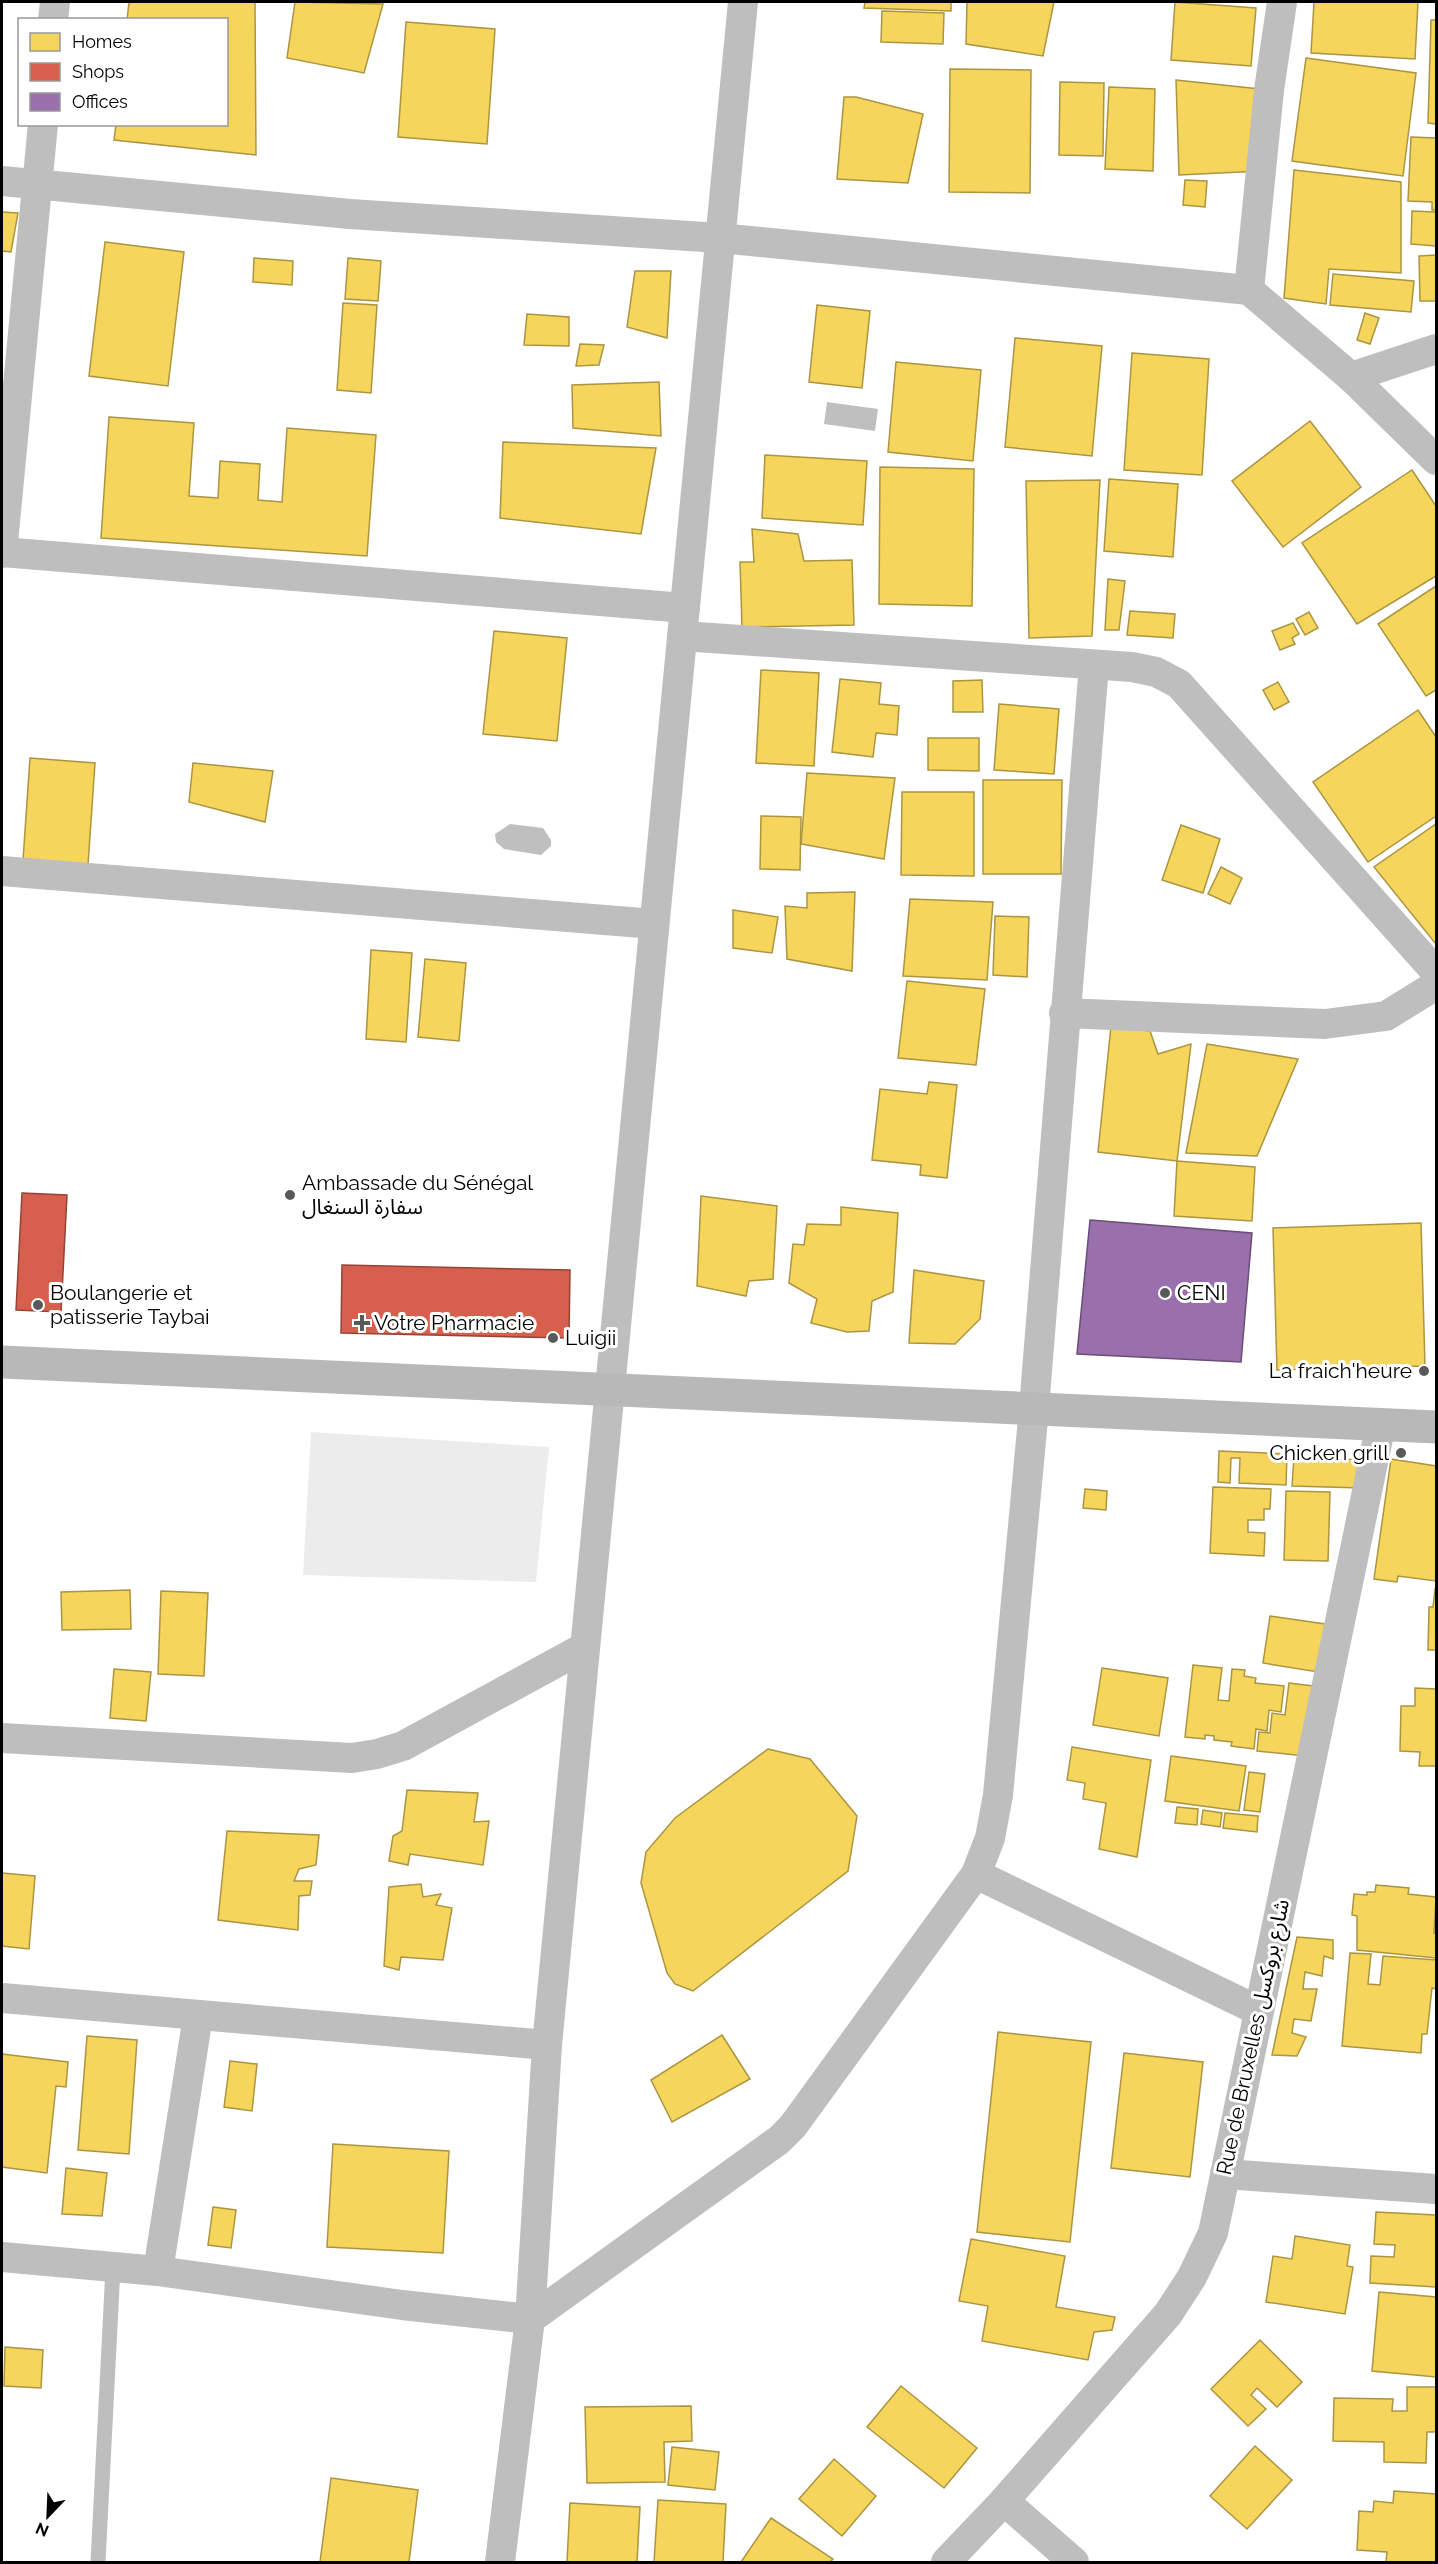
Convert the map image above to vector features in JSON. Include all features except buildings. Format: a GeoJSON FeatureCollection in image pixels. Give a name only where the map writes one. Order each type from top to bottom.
{"type":"FeatureCollection","features":[{"type":"Feature","properties":{"kind":"main road"},"geometry":{"type":"LineString","coordinates":[[2,1362],[1437,1427]]}},
{"type":"Feature","properties":{"kind":"street"},"geometry":{"type":"LineString","coordinates":[[53,18],[55,2]]}},
{"type":"Feature","properties":{"kind":"street"},"geometry":{"type":"LineString","coordinates":[[500,2562],[530,2319],[547,2044],[743,2]]}},
{"type":"Feature","properties":{"kind":"street"},"geometry":{"type":"LineString","coordinates":[[1249,290],[1269,90],[1282,2]]}},
{"type":"Feature","properties":{"kind":"street"},"geometry":{"type":"LineString","coordinates":[[43,126],[2,552],[1094,665],[1132,667],[1156,672],[1179,684],[1437,972]]}},
{"type":"Feature","properties":{"kind":"street"},"geometry":{"type":"LineString","coordinates":[[2,181],[350,214],[720,238],[1249,290],[1351,377],[1437,460]]}},
{"type":"Feature","properties":{"kind":"street"},"geometry":{"type":"LineString","coordinates":[[1351,377],[1437,349]]}},
{"type":"Feature","properties":{"kind":"street"},"geometry":{"type":"LineString","coordinates":[[2,2258],[158,2271],[402,2305],[530,2319],[779,2140],[793,2126],[976,1874],[990,1838],[998,1795],[1034,1408],[1064,1013],[1094,665]]}},
{"type":"Feature","properties":{"kind":"street"},"geometry":{"type":"LineString","coordinates":[[2,872],[654,924]]}},
{"type":"Feature","properties":{"kind":"street"},"geometry":{"type":"LineString","coordinates":[[1064,1013],[1325,1024],[1386,1016],[1437,985]]}},
{"type":"Feature","properties":{"kind":"street","name":"Rue de Bruxelles شارع بروكسل"},"geometry":{"type":"LineString","coordinates":[[946,2562],[1004,2502],[1168,2314],[1192,2277],[1213,2233],[1381,1424]]}},
{"type":"Feature","properties":{"kind":"street"},"geometry":{"type":"LineString","coordinates":[[2,1738],[352,1758],[377,1754],[403,1746],[585,1647]]}},
{"type":"Feature","properties":{"kind":"street"},"geometry":{"type":"LineString","coordinates":[[976,1874],[1259,2012]]}},
{"type":"Feature","properties":{"kind":"street"},"geometry":{"type":"LineString","coordinates":[[2,1998],[547,2044]]}},
{"type":"Feature","properties":{"kind":"street"},"geometry":{"type":"LineString","coordinates":[[158,2271],[198,2016]]}},
{"type":"Feature","properties":{"kind":"street"},"geometry":{"type":"LineString","coordinates":[[1225,2174],[1437,2189]]}},
{"type":"Feature","properties":{"kind":"street"},"geometry":{"type":"LineString","coordinates":[[1004,2502],[1074,2562]]}},
{"type":"Feature","properties":{"kind":"lane"},"geometry":{"type":"LineString","coordinates":[[98,2562],[113,2268]]}},
{"type":"Feature","properties":{"kind":"shaded area"},"geometry":{"type":"Polygon","coordinates":[[[827,402],[878,409],[875,431],[824,424],[827,402]]]}},
{"type":"Feature","properties":{"kind":"shaded area"},"geometry":{"type":"Polygon","coordinates":[[[510,824],[543,828],[551,840],[551,846],[541,855],[504,849],[496,842],[495,834],[510,824]]]}},
{"type":"Feature","properties":{"kind":"shaded area"},"geometry":{"type":"Polygon","coordinates":[[[311,1432],[549,1447],[536,1582],[303,1575],[311,1432]]]}},
{"type":"Feature","properties":{"kind":"place","name":"Ambassade du Sénégal سفارة السنغال"},"geometry":{"type":"Point","coordinates":[290,1195]}},
{"type":"Feature","properties":{"kind":"place","name":"CENI"},"geometry":{"type":"Point","coordinates":[1165,1293]}},
{"type":"Feature","properties":{"kind":"place","name":"Boulangerie et patisserie Taybai"},"geometry":{"type":"Point","coordinates":[38,1305]}},
{"type":"Feature","properties":{"kind":"place","name":"Votre Pharmacie"},"geometry":{"type":"Point","coordinates":[362,1323]}},
{"type":"Feature","properties":{"kind":"place","name":"Luigii"},"geometry":{"type":"Point","coordinates":[553,1338]}},
{"type":"Feature","properties":{"kind":"place","name":"La fraich'heure"},"geometry":{"type":"Point","coordinates":[1424,1371]}},
{"type":"Feature","properties":{"kind":"place","name":"Chicken grill"},"geometry":{"type":"Point","coordinates":[1401,1453]}}]}
